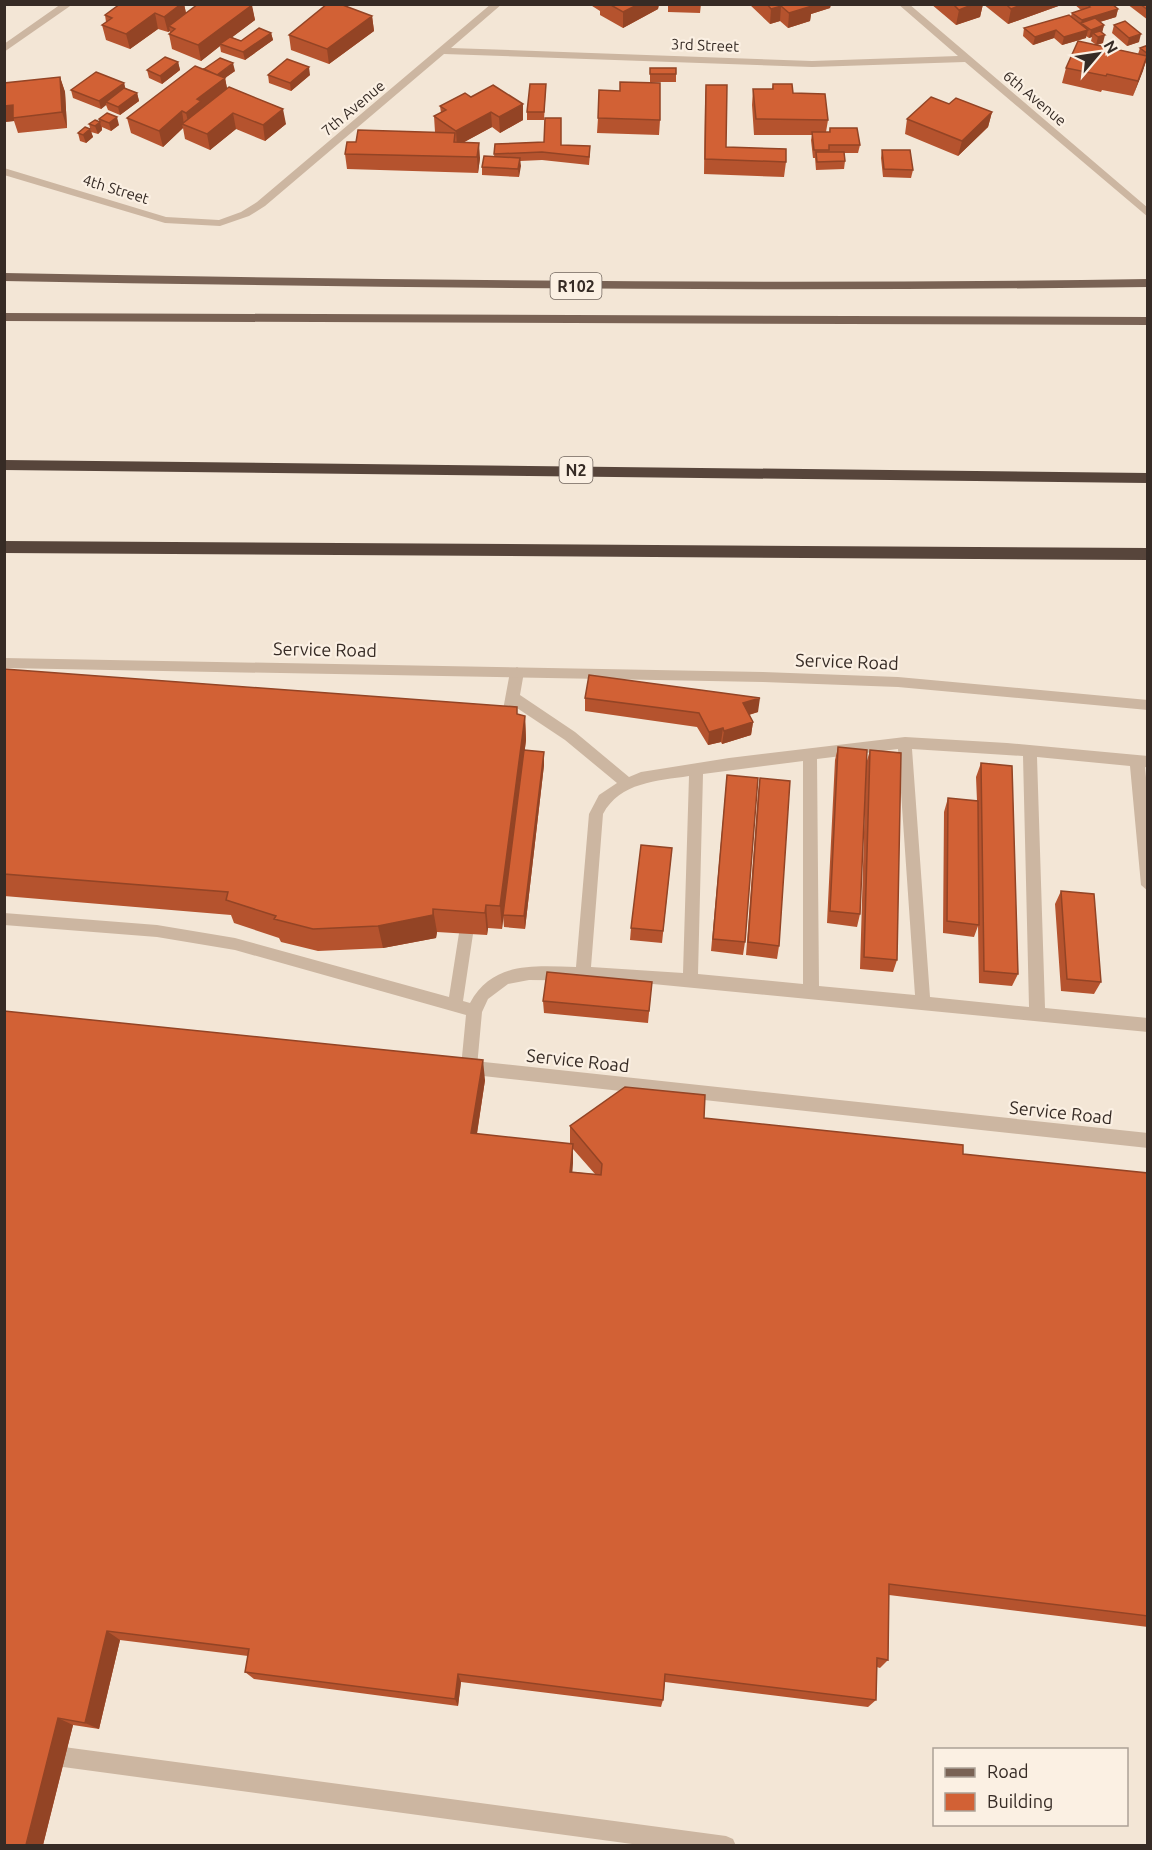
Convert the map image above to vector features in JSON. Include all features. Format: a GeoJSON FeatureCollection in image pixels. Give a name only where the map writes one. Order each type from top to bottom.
{"type":"FeatureCollection","features":[{"type":"Feature","properties":{"kind":"highway","name":"N2"},"geometry":{"type":"LineString","coordinates":[[4,465],[1148,478]]}},
{"type":"Feature","properties":{"kind":"highway"},"geometry":{"type":"LineString","coordinates":[[4,547],[1148,554]]}},
{"type":"Feature","properties":{"kind":"main road","name":"R102"},"geometry":{"type":"LineString","coordinates":[[4,277],[496,286],[925,286],[1148,283]]}},
{"type":"Feature","properties":{"kind":"main road","name":"R102"},"geometry":{"type":"LineString","coordinates":[[4,317],[1148,321]]}},
{"type":"Feature","properties":{"kind":"street"},"geometry":{"type":"LineString","coordinates":[[4,49],[68,4]]}},
{"type":"Feature","properties":{"kind":"street","name":"7th Avenue"},"geometry":{"type":"LineString","coordinates":[[220,223],[245,214],[261,204],[497,4]]}},
{"type":"Feature","properties":{"kind":"street","name":"6th Avenue"},"geometry":{"type":"LineString","coordinates":[[903,4],[1148,214]]}},
{"type":"Feature","properties":{"kind":"street","name":"3rd Street"},"geometry":{"type":"LineString","coordinates":[[444,51],[812,64],[965,59]]}},
{"type":"Feature","properties":{"kind":"street","name":"4th Street"},"geometry":{"type":"LineString","coordinates":[[4,171],[165,220],[220,223]]}},
{"type":"Feature","properties":{"kind":"street","name":"Service Road"},"geometry":{"type":"LineString","coordinates":[[4,663],[517,672],[898,682],[1148,705]]}},
{"type":"Feature","properties":{"kind":"street"},"geometry":{"type":"LineString","coordinates":[[503,742],[517,672]]}},
{"type":"Feature","properties":{"kind":"street"},"geometry":{"type":"LineString","coordinates":[[512,697],[570,736],[627,783]]}},
{"type":"Feature","properties":{"kind":"street"},"geometry":{"type":"LineString","coordinates":[[583,974],[596,814],[604,799],[627,783],[641,778],[696,769],[905,744],[1030,751],[1142,762],[1148,885]]}},
{"type":"Feature","properties":{"kind":"street"},"geometry":{"type":"LineString","coordinates":[[905,744],[923,1001]]}},
{"type":"Feature","properties":{"kind":"street"},"geometry":{"type":"LineString","coordinates":[[1030,751],[1037,1013]]}},
{"type":"Feature","properties":{"kind":"street"},"geometry":{"type":"LineString","coordinates":[[810,754],[811,990]]}},
{"type":"Feature","properties":{"kind":"street"},"geometry":{"type":"LineString","coordinates":[[690,980],[696,769]]}},
{"type":"Feature","properties":{"kind":"street"},"geometry":{"type":"LineString","coordinates":[[455,1006],[472,899]]}},
{"type":"Feature","properties":{"kind":"street"},"geometry":{"type":"LineString","coordinates":[[4,919],[157,931],[235,944],[474,1011]]}},
{"type":"Feature","properties":{"kind":"street"},"geometry":{"type":"LineString","coordinates":[[469,1067],[474,1011],[483,994],[504,978],[529,973],[690,980],[811,990],[1148,1025]]}},
{"type":"Feature","properties":{"kind":"street","name":"Service Road"},"geometry":{"type":"LineString","coordinates":[[445,1065],[1148,1141]]}},
{"type":"Feature","properties":{"kind":"street"},"geometry":{"type":"LineString","coordinates":[[4,1749],[726,1845]]}},
{"type":"Feature","properties":{"kind":"building"},"geometry":{"type":"Polygon","coordinates":[[[120,4],[181,4],[164,17],[155,13],[126,34],[102,25],[112,18],[105,15],[120,4]]]}},
{"type":"Feature","properties":{"kind":"building"},"geometry":{"type":"Polygon","coordinates":[[[198,4],[252,5],[198,45],[169,34],[175,29],[169,26],[198,4]]]}},
{"type":"Feature","properties":{"kind":"building"},"geometry":{"type":"Polygon","coordinates":[[[327,4],[340,4],[372,16],[327,49],[289,35],[327,4]]]}},
{"type":"Feature","properties":{"kind":"building"},"geometry":{"type":"Polygon","coordinates":[[[609,4],[639,4],[623,12],[609,4]]]}},
{"type":"Feature","properties":{"kind":"building"},"geometry":{"type":"Polygon","coordinates":[[[767,4],[811,4],[812,6],[789,13],[781,6],[771,9],[767,4]]]}},
{"type":"Feature","properties":{"kind":"building"},"geometry":{"type":"Polygon","coordinates":[[[953,4],[974,4],[959,10],[953,4]]]}},
{"type":"Feature","properties":{"kind":"building"},"geometry":{"type":"Polygon","coordinates":[[[1006,4],[1023,4],[1011,9],[1006,4]]]}},
{"type":"Feature","properties":{"kind":"building"},"geometry":{"type":"Polygon","coordinates":[[[1087,4],[1112,4],[1118,9],[1082,20],[1072,13],[1090,7],[1087,4]]]}},
{"type":"Feature","properties":{"kind":"building"},"geometry":{"type":"Polygon","coordinates":[[[1140,4],[1148,4],[1148,10],[1140,4]]]}},
{"type":"Feature","properties":{"kind":"building"},"geometry":{"type":"Polygon","coordinates":[[[1069,15],[1088,30],[1064,37],[1056,30],[1035,37],[1024,28],[1069,15]]]}},
{"type":"Feature","properties":{"kind":"building"},"geometry":{"type":"Polygon","coordinates":[[[1095,18],[1104,25],[1091,30],[1081,23],[1095,18]]]}},
{"type":"Feature","properties":{"kind":"building"},"geometry":{"type":"Polygon","coordinates":[[[1125,21],[1141,34],[1129,38],[1114,25],[1125,21]]]}},
{"type":"Feature","properties":{"kind":"building"},"geometry":{"type":"Polygon","coordinates":[[[259,28],[271,33],[243,52],[220,44],[230,37],[241,41],[259,28]]]}},
{"type":"Feature","properties":{"kind":"building"},"geometry":{"type":"Polygon","coordinates":[[[1100,31],[1105,35],[1098,37],[1093,33],[1100,31]]]}},
{"type":"Feature","properties":{"kind":"building"},"geometry":{"type":"Polygon","coordinates":[[[1078,41],[1147,56],[1138,81],[1066,68],[1078,41]]]}},
{"type":"Feature","properties":{"kind":"building"},"geometry":{"type":"Polygon","coordinates":[[[1148,45],[1148,54],[1140,48],[1148,45]]]}},
{"type":"Feature","properties":{"kind":"building"},"geometry":{"type":"Polygon","coordinates":[[[165,57],[178,62],[160,76],[147,70],[165,57]]]}},
{"type":"Feature","properties":{"kind":"building"},"geometry":{"type":"Polygon","coordinates":[[[220,58],[233,63],[217,75],[204,69],[220,58]]]}},
{"type":"Feature","properties":{"kind":"building"},"geometry":{"type":"Polygon","coordinates":[[[287,59],[309,67],[290,83],[268,75],[287,59]]]}},
{"type":"Feature","properties":{"kind":"building"},"geometry":{"type":"Polygon","coordinates":[[[195,66],[225,78],[197,99],[201,101],[186,113],[182,111],[159,131],[127,118],[195,66]]]}},
{"type":"Feature","properties":{"kind":"building"},"geometry":{"type":"Polygon","coordinates":[[[650,68],[676,68],[676,74],[650,74],[650,68]]]}},
{"type":"Feature","properties":{"kind":"building"},"geometry":{"type":"Polygon","coordinates":[[[96,72],[124,83],[99,101],[71,90],[96,72]]]}},
{"type":"Feature","properties":{"kind":"building"},"geometry":{"type":"Polygon","coordinates":[[[60,77],[62,112],[13,118],[13,105],[4,106],[4,83],[60,77]]]}},
{"type":"Feature","properties":{"kind":"building"},"geometry":{"type":"Polygon","coordinates":[[[620,82],[660,83],[660,120],[598,118],[599,90],[620,91],[620,82]]]}},
{"type":"Feature","properties":{"kind":"building"},"geometry":{"type":"Polygon","coordinates":[[[530,84],[546,84],[544,112],[527,112],[530,84]]]}},
{"type":"Feature","properties":{"kind":"building"},"geometry":{"type":"Polygon","coordinates":[[[773,84],[792,84],[793,93],[825,94],[828,120],[756,119],[753,89],[773,89],[773,84]]]}},
{"type":"Feature","properties":{"kind":"building"},"geometry":{"type":"Polygon","coordinates":[[[493,85],[523,104],[499,117],[491,112],[456,131],[434,116],[446,110],[440,106],[465,93],[471,97],[493,85]]]}},
{"type":"Feature","properties":{"kind":"building"},"geometry":{"type":"Polygon","coordinates":[[[706,85],[727,85],[726,147],[786,149],[786,162],[705,159],[706,85]]]}},
{"type":"Feature","properties":{"kind":"building"},"geometry":{"type":"Polygon","coordinates":[[[229,87],[283,109],[263,125],[233,113],[207,134],[182,124],[229,87]]]}},
{"type":"Feature","properties":{"kind":"building"},"geometry":{"type":"Polygon","coordinates":[[[124,88],[137,93],[118,107],[106,102],[124,88]]]}},
{"type":"Feature","properties":{"kind":"building"},"geometry":{"type":"Polygon","coordinates":[[[931,97],[949,104],[956,98],[992,112],[962,141],[907,119],[931,97]]]}},
{"type":"Feature","properties":{"kind":"building"},"geometry":{"type":"Polygon","coordinates":[[[107,113],[117,117],[109,123],[99,119],[107,113]]]}},
{"type":"Feature","properties":{"kind":"building"},"geometry":{"type":"Polygon","coordinates":[[[545,118],[561,118],[561,145],[590,146],[589,157],[542,152],[494,154],[495,144],[544,142],[545,118]]]}},
{"type":"Feature","properties":{"kind":"building"},"geometry":{"type":"Polygon","coordinates":[[[95,120],[100,122],[95,126],[89,124],[95,120]]]}},
{"type":"Feature","properties":{"kind":"building"},"geometry":{"type":"Polygon","coordinates":[[[85,127],[90,129],[83,135],[78,133],[85,127]]]}},
{"type":"Feature","properties":{"kind":"building"},"geometry":{"type":"Polygon","coordinates":[[[830,128],[857,128],[860,145],[829,145],[829,150],[814,150],[812,132],[830,132],[830,128]]]}},
{"type":"Feature","properties":{"kind":"building"},"geometry":{"type":"Polygon","coordinates":[[[358,130],[455,133],[454,142],[479,143],[477,157],[345,154],[347,142],[356,142],[358,130]]]}},
{"type":"Feature","properties":{"kind":"building"},"geometry":{"type":"Polygon","coordinates":[[[882,150],[910,150],[913,170],[884,169],[882,150]]]}},
{"type":"Feature","properties":{"kind":"building"},"geometry":{"type":"Polygon","coordinates":[[[816,152],[844,152],[845,161],[817,162],[816,152]]]}},
{"type":"Feature","properties":{"kind":"building"},"geometry":{"type":"Polygon","coordinates":[[[484,156],[520,158],[518,169],[482,167],[484,156]]]}},
{"type":"Feature","properties":{"kind":"building"},"geometry":{"type":"Polygon","coordinates":[[[4,669],[517,707],[517,714],[525,716],[500,906],[486,905],[485,913],[433,909],[433,915],[378,926],[313,929],[274,919],[276,916],[226,900],[228,892],[4,874],[4,669]]]}},
{"type":"Feature","properties":{"kind":"building"},"geometry":{"type":"Polygon","coordinates":[[[589,675],[760,698],[743,703],[753,722],[724,731],[723,728],[709,732],[699,713],[585,698],[589,675]]]}},
{"type":"Feature","properties":{"kind":"building"},"geometry":{"type":"Polygon","coordinates":[[[838,747],[867,750],[860,914],[830,911],[838,747]]]}},
{"type":"Feature","properties":{"kind":"building"},"geometry":{"type":"Polygon","coordinates":[[[524,750],[544,752],[524,916],[503,915],[524,750]]]}},
{"type":"Feature","properties":{"kind":"building"},"geometry":{"type":"Polygon","coordinates":[[[870,750],[901,753],[897,960],[864,957],[870,750]]]}},
{"type":"Feature","properties":{"kind":"building"},"geometry":{"type":"Polygon","coordinates":[[[981,763],[1012,766],[1018,974],[984,971],[981,763]]]}},
{"type":"Feature","properties":{"kind":"building"},"geometry":{"type":"Polygon","coordinates":[[[727,775],[758,778],[745,942],[713,939],[727,775]]]}},
{"type":"Feature","properties":{"kind":"building"},"geometry":{"type":"Polygon","coordinates":[[[760,778],[790,781],[779,946],[748,942],[760,778]]]}},
{"type":"Feature","properties":{"kind":"building"},"geometry":{"type":"Polygon","coordinates":[[[948,798],[978,801],[979,925],[947,921],[948,798]]]}},
{"type":"Feature","properties":{"kind":"building"},"geometry":{"type":"Polygon","coordinates":[[[641,845],[672,848],[663,931],[631,928],[641,845]]]}},
{"type":"Feature","properties":{"kind":"building"},"geometry":{"type":"Polygon","coordinates":[[[1061,891],[1094,894],[1101,982],[1067,979],[1061,891]]]}},
{"type":"Feature","properties":{"kind":"building"},"geometry":{"type":"Polygon","coordinates":[[[547,972],[652,982],[649,1011],[543,1001],[547,972]]]}},
{"type":"Feature","properties":{"kind":"building"},"geometry":{"type":"Polygon","coordinates":[[[4,1011],[483,1060],[471,1133],[573,1144],[570,1172],[601,1175],[602,1164],[570,1126],[625,1087],[705,1095],[704,1118],[963,1145],[963,1154],[1148,1173],[1148,1616],[889,1584],[888,1660],[877,1658],[876,1700],[665,1674],[663,1700],[458,1674],[455,1699],[245,1672],[249,1649],[107,1631],[85,1723],[58,1718],[26,1845],[4,1845],[4,1011]]]}}]}
